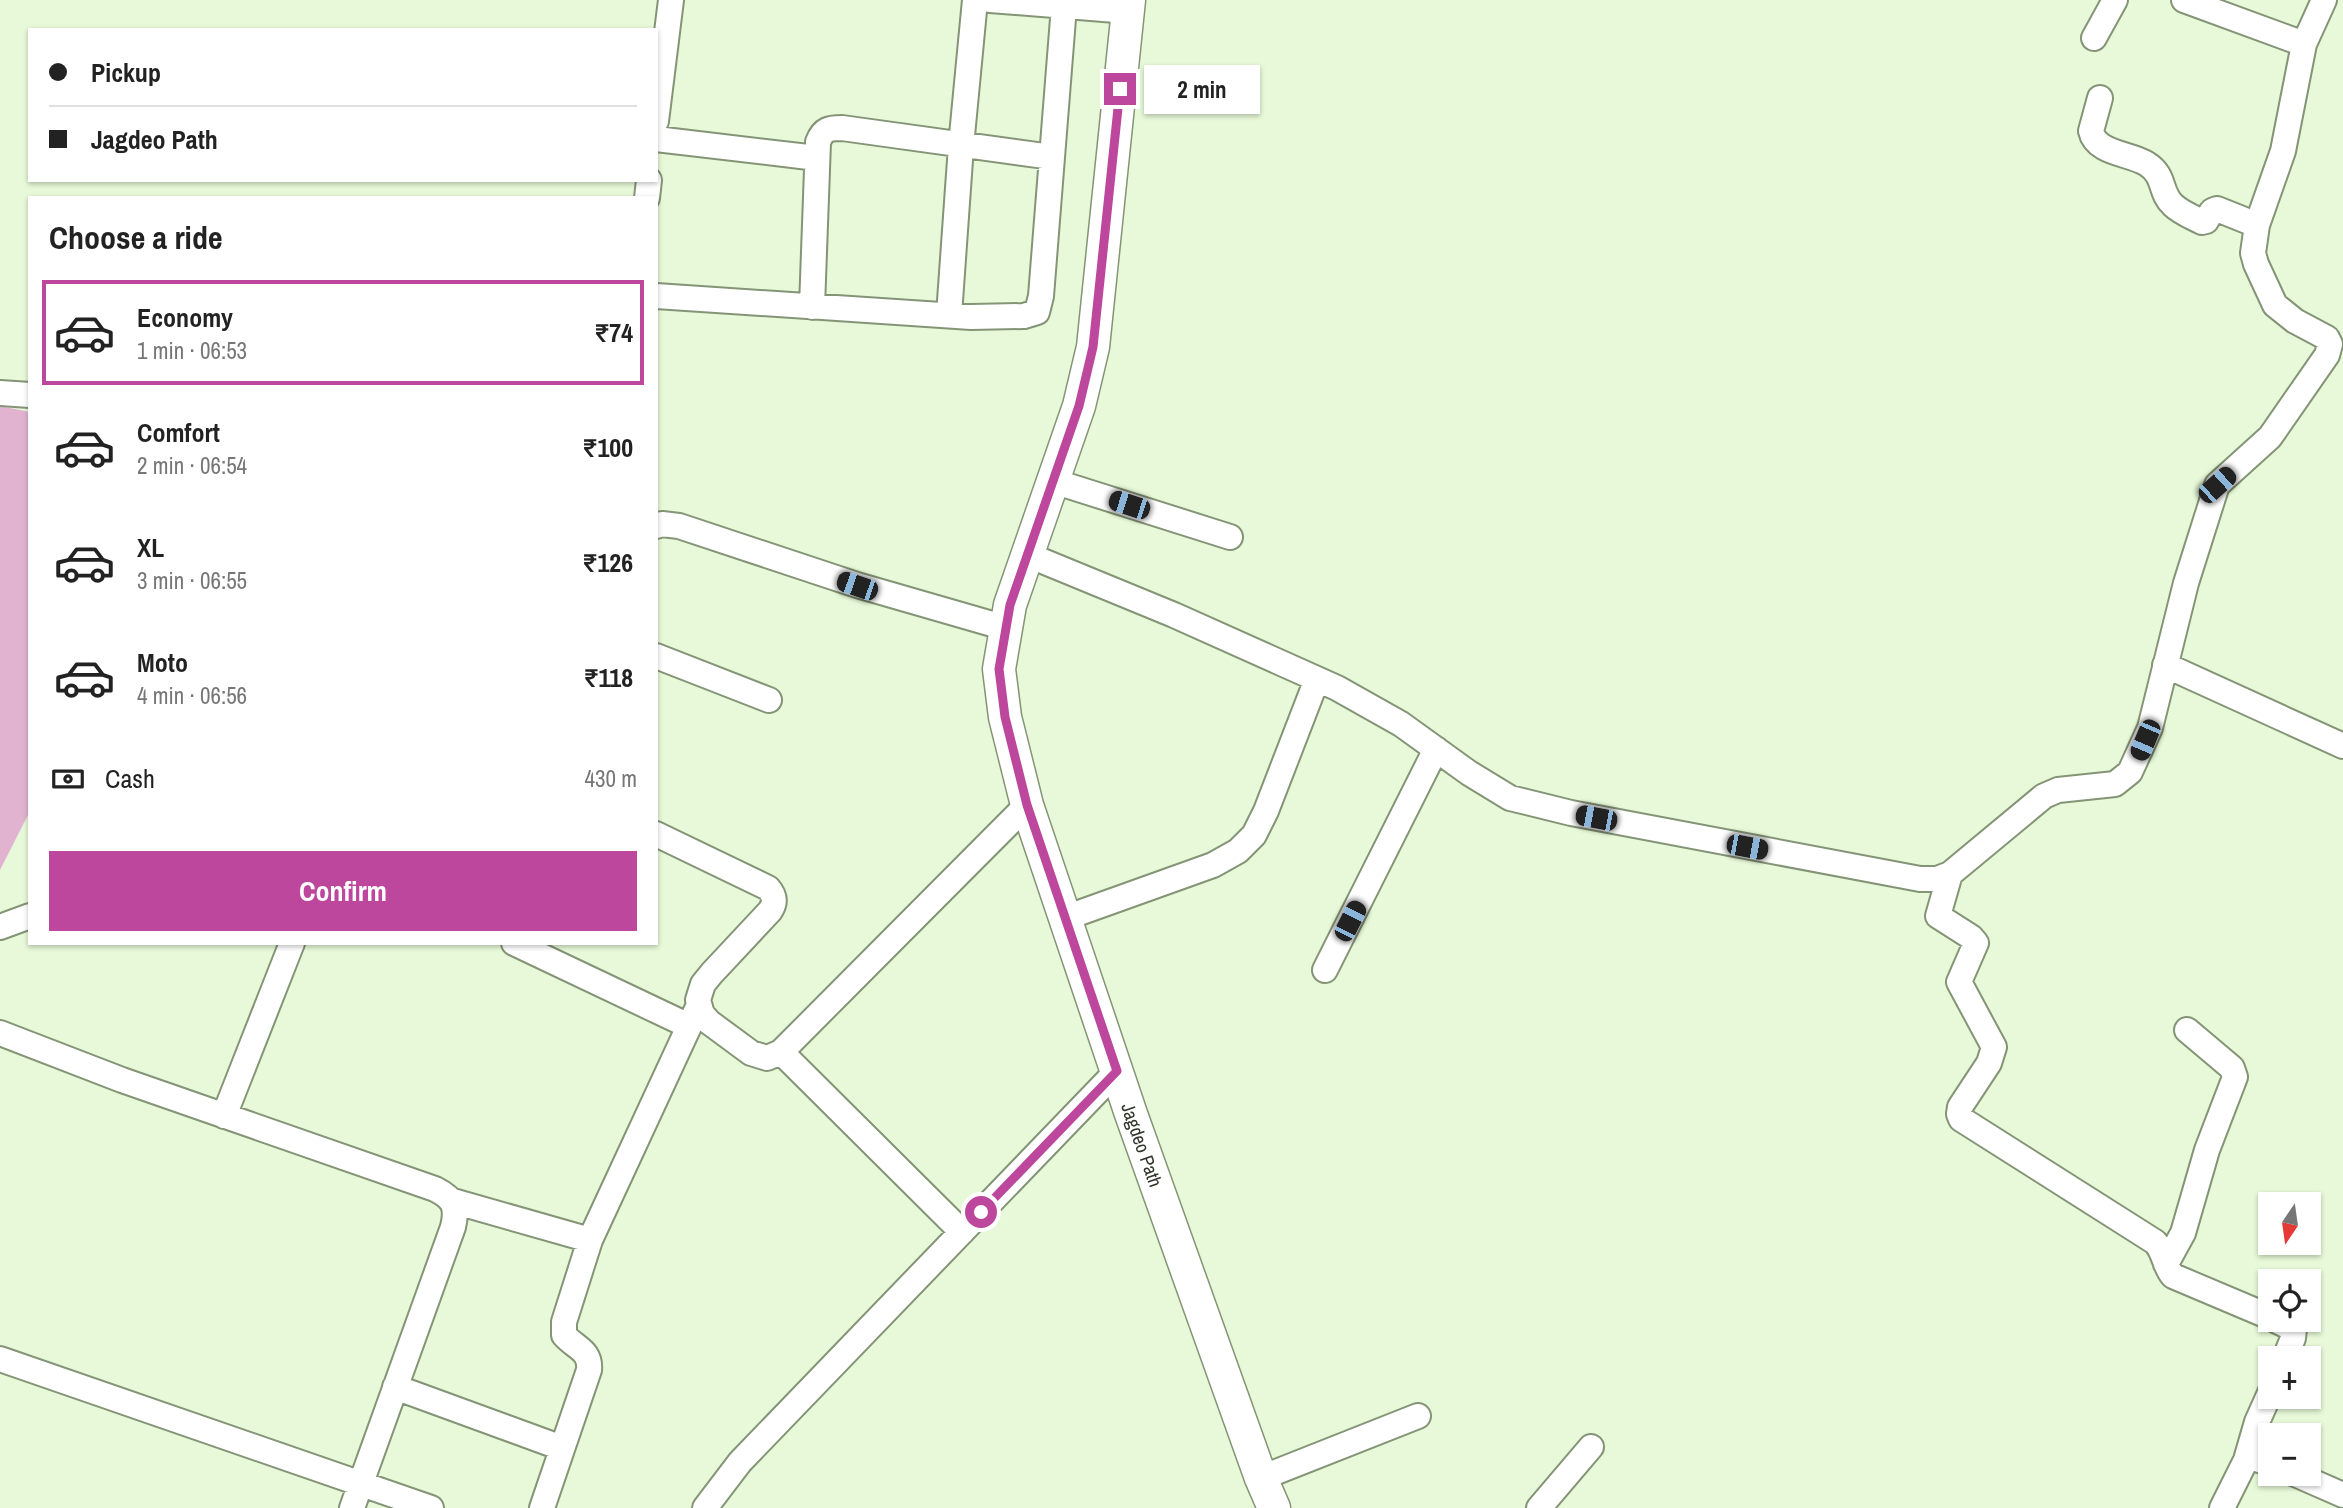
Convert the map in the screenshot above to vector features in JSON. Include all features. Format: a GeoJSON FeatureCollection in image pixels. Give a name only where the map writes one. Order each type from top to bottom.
{"type":"FeatureCollection","features":[{"type":"Feature","properties":{"kind":"main road","name":"Jagdeo Path"},"geometry":{"type":"LineString","coordinates":[[1128,6],[1093,347],[1079,406],[1010,605],[999,669],[1005,717],[1027,805],[1117,1071],[1274,1508]]}},
{"type":"Feature","properties":{"kind":"street"},"geometry":{"type":"LineString","coordinates":[[658,105],[671,0]]}},
{"type":"Feature","properties":{"kind":"street"},"geometry":{"type":"LineString","coordinates":[[949,315],[975,0]]}},
{"type":"Feature","properties":{"kind":"street"},"geometry":{"type":"LineString","coordinates":[[990,0],[1064,6],[1128,6]]}},
{"type":"Feature","properties":{"kind":"street"},"geometry":{"type":"LineString","coordinates":[[2094,38],[2115,0]]}},
{"type":"Feature","properties":{"kind":"street"},"geometry":{"type":"LineString","coordinates":[[2184,0],[2304,44]]}},
{"type":"Feature","properties":{"kind":"street"},"geometry":{"type":"LineString","coordinates":[[1028,555],[1174,615],[1317,679],[1381,712],[1489,787],[1510,798],[1920,878],[1937,879],[1950,874],[2044,796],[2058,790],[2115,784],[2123,779],[2136,762],[2145,740],[2194,554],[2217,485],[2270,437],[2327,355],[2330,344],[2335,339],[2287,316],[2269,297],[2253,253],[2257,225],[2283,151],[2304,44],[2324,0]]}},
{"type":"Feature","properties":{"kind":"street"},"geometry":{"type":"LineString","coordinates":[[658,296],[949,315],[1024,316],[1037,312],[1041,296],[1064,6]]}},
{"type":"Feature","properties":{"kind":"street"},"geometry":{"type":"LineString","coordinates":[[2100,98],[2091,131],[2092,137],[2102,147],[2137,158],[2157,171],[2168,199],[2174,206],[2202,222],[2217,209],[2257,225]]}},
{"type":"Feature","properties":{"kind":"street"},"geometry":{"type":"LineString","coordinates":[[812,307],[817,158],[820,136],[824,131],[832,128],[1052,157]]}},
{"type":"Feature","properties":{"kind":"street"},"geometry":{"type":"LineString","coordinates":[[658,139],[817,158]]}},
{"type":"Feature","properties":{"kind":"street"},"geometry":{"type":"LineString","coordinates":[[0,393],[28,395]]}},
{"type":"Feature","properties":{"kind":"street"},"geometry":{"type":"LineString","coordinates":[[1053,481],[1230,537]]}},
{"type":"Feature","properties":{"kind":"street"},"geometry":{"type":"LineString","coordinates":[[658,525],[679,526],[857,586],[1006,628]]}},
{"type":"Feature","properties":{"kind":"street"},"geometry":{"type":"LineString","coordinates":[[658,657],[769,700]]}},
{"type":"Feature","properties":{"kind":"street"},"geometry":{"type":"LineString","coordinates":[[2165,665],[2343,746]]}},
{"type":"Feature","properties":{"kind":"street"},"geometry":{"type":"LineString","coordinates":[[1065,918],[1213,865],[1238,851],[1254,835],[1266,811],[1317,679]]}},
{"type":"Feature","properties":{"kind":"street"},"geometry":{"type":"LineString","coordinates":[[1325,970],[1436,749]]}},
{"type":"Feature","properties":{"kind":"street"},"geometry":{"type":"LineString","coordinates":[[519,945],[709,1022],[751,1053],[767,1058],[782,1052],[1027,805]]}},
{"type":"Feature","properties":{"kind":"street"},"geometry":{"type":"LineString","coordinates":[[542,1508],[589,1370],[590,1361],[587,1354],[568,1339],[563,1330],[590,1240],[694,1016],[703,984],[770,911],[774,902],[774,896],[768,888],[658,835]]}},
{"type":"Feature","properties":{"kind":"street"},"geometry":{"type":"LineString","coordinates":[[1950,874],[1938,916],[1976,943],[1959,982],[1994,1047],[1989,1063],[1960,1107],[1960,1116],[1965,1122],[2155,1242],[2163,1252],[2173,1276],[2258,1312]]}},
{"type":"Feature","properties":{"kind":"street"},"geometry":{"type":"LineString","coordinates":[[0,927],[28,917]]}},
{"type":"Feature","properties":{"kind":"street"},"geometry":{"type":"LineString","coordinates":[[224,1116],[291,945]]}},
{"type":"Feature","properties":{"kind":"street"},"geometry":{"type":"LineString","coordinates":[[2166,1264],[2183,1233],[2207,1150],[2235,1077],[2232,1068],[2187,1030]]}},
{"type":"Feature","properties":{"kind":"street"},"geometry":{"type":"LineString","coordinates":[[0,1033],[122,1080],[435,1189],[453,1201],[590,1240]]}},
{"type":"Feature","properties":{"kind":"street"},"geometry":{"type":"LineString","coordinates":[[782,1052],[962,1232]]}},
{"type":"Feature","properties":{"kind":"street"},"geometry":{"type":"LineString","coordinates":[[705,1508],[740,1462],[1117,1071]]}},
{"type":"Feature","properties":{"kind":"street"},"geometry":{"type":"LineString","coordinates":[[352,1508],[453,1227],[456,1209],[453,1201]]}},
{"type":"Feature","properties":{"kind":"street"},"geometry":{"type":"LineString","coordinates":[[0,1359],[431,1508]]}},
{"type":"Feature","properties":{"kind":"street"},"geometry":{"type":"LineString","coordinates":[[395,1387],[562,1448]]}},
{"type":"Feature","properties":{"kind":"street"},"geometry":{"type":"LineString","coordinates":[[2222,1508],[2258,1462],[2257,1422],[2263,1409]]}},
{"type":"Feature","properties":{"kind":"street"},"geometry":{"type":"LineString","coordinates":[[1261,1478],[1418,1416]]}},
{"type":"Feature","properties":{"kind":"street"},"geometry":{"type":"LineString","coordinates":[[1539,1508],[1591,1447]]}},
{"type":"Feature","properties":{"kind":"street"},"geometry":{"type":"LineString","coordinates":[[2321,1485],[2343,1495]]}},
{"type":"Feature","properties":{"kind":"shaded area"},"geometry":{"type":"Polygon","coordinates":[[[0,406],[28,412],[28,815],[0,870],[0,406]]]}},
{"type":"Feature","properties":{"kind":"route"},"geometry":{"type":"LineString","coordinates":[[981,1212],[1117,1071],[1027,805],[1005,717],[999,669],[1010,605],[1079,406],[1093,347],[1120,89]]}}]}
